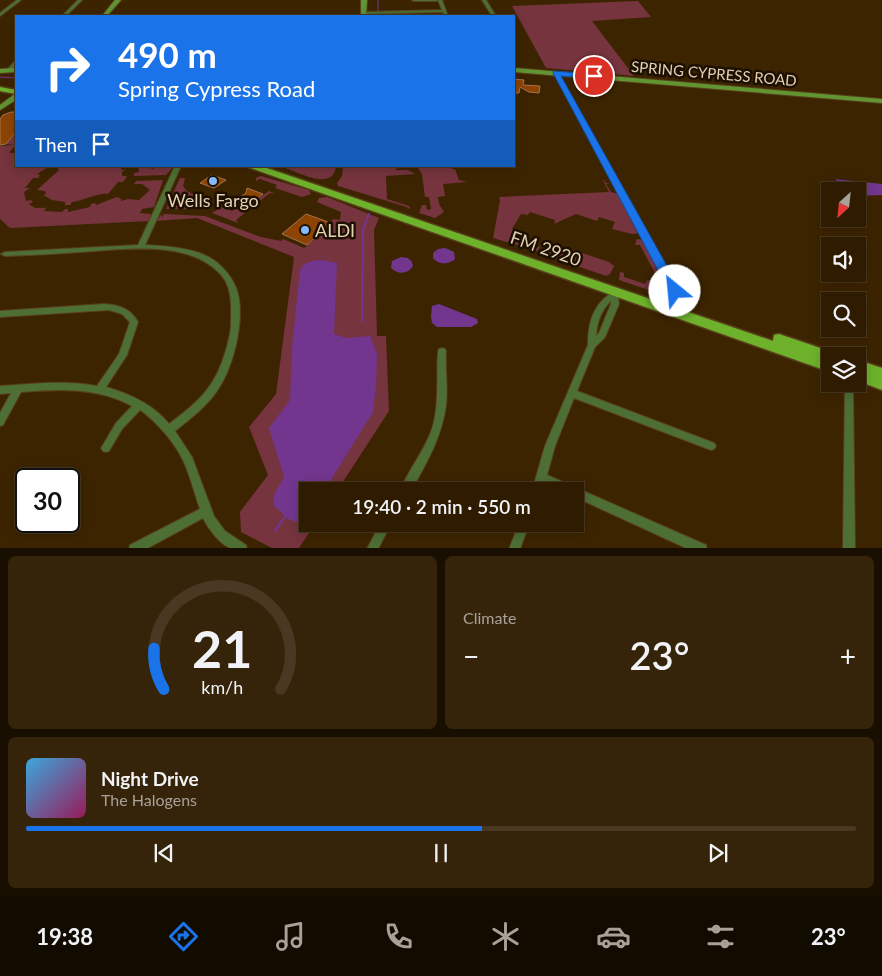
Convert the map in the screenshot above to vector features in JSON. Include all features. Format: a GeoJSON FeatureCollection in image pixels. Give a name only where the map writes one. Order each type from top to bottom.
{"type":"FeatureCollection","features":[{"type":"Feature","properties":{"kind":"main road"},"geometry":{"type":"LineString","coordinates":[[105,15],[118,0]]}},
{"type":"Feature","properties":{"kind":"main road"},"geometry":{"type":"LineString","coordinates":[[364,0],[364,15]]}},
{"type":"Feature","properties":{"kind":"main road"},"geometry":{"type":"LineString","coordinates":[[0,71],[13,70]]}},
{"type":"Feature","properties":{"kind":"main road","name":"SPRING CYPRESS ROAD"},"geometry":{"type":"LineString","coordinates":[[515,70],[882,101]]}},
{"type":"Feature","properties":{"kind":"main road"},"geometry":{"type":"LineString","coordinates":[[0,87],[15,92]]}},
{"type":"Feature","properties":{"kind":"main road"},"geometry":{"type":"LineString","coordinates":[[0,102],[15,93]]}},
{"type":"Feature","properties":{"kind":"main road"},"geometry":{"type":"LineString","coordinates":[[0,108],[15,99]]}},
{"type":"Feature","properties":{"kind":"main road","name":"FM 2920"},"geometry":{"type":"LineString","coordinates":[[253,167],[341,194],[821,353]]}},
{"type":"Feature","properties":{"kind":"main road","name":"FM 2920"},"geometry":{"type":"LineString","coordinates":[[273,167],[341,194]]}},
{"type":"Feature","properties":{"kind":"main road","name":"FM 2920"},"geometry":{"type":"LineString","coordinates":[[400,214],[613,294],[821,363]]}},
{"type":"Feature","properties":{"kind":"main road"},"geometry":{"type":"LineString","coordinates":[[866,369],[882,374]]}},
{"type":"Feature","properties":{"kind":"main road"},"geometry":{"type":"LineString","coordinates":[[866,379],[882,384]]}},
{"type":"Feature","properties":{"kind":"street"},"geometry":{"type":"LineString","coordinates":[[0,15],[19,0]]}},
{"type":"Feature","properties":{"kind":"street"},"geometry":{"type":"LineString","coordinates":[[65,15],[80,0]]}},
{"type":"Feature","properties":{"kind":"street"},"geometry":{"type":"LineString","coordinates":[[414,0],[436,0]]}},
{"type":"Feature","properties":{"kind":"street"},"geometry":{"type":"LineString","coordinates":[[440,0],[445,15]]}},
{"type":"Feature","properties":{"kind":"street"},"geometry":{"type":"LineString","coordinates":[[484,0],[493,15]]}},
{"type":"Feature","properties":{"kind":"street"},"geometry":{"type":"LineString","coordinates":[[364,15],[443,11]]}},
{"type":"Feature","properties":{"kind":"street"},"geometry":{"type":"LineString","coordinates":[[515,20],[521,20]]}},
{"type":"Feature","properties":{"kind":"street"},"geometry":{"type":"LineString","coordinates":[[556,73],[683,307]]}},
{"type":"Feature","properties":{"kind":"street"},"geometry":{"type":"LineString","coordinates":[[141,246],[178,167]]}},
{"type":"Feature","properties":{"kind":"street"},"geometry":{"type":"LineString","coordinates":[[5,254],[141,246],[172,248],[207,259],[228,278],[237,304],[232,347],[224,373],[213,391],[196,409],[170,429]]}},
{"type":"Feature","properties":{"kind":"street"},"geometry":{"type":"LineString","coordinates":[[540,482],[550,446],[592,345],[602,335],[615,304],[613,294]]}},
{"type":"Feature","properties":{"kind":"street"},"geometry":{"type":"LineString","coordinates":[[0,314],[104,307],[118,308],[130,314],[134,322],[123,355],[99,390]]}},
{"type":"Feature","properties":{"kind":"street"},"geometry":{"type":"LineString","coordinates":[[410,482],[426,454],[438,427],[442,401],[442,351]]}},
{"type":"Feature","properties":{"kind":"street"},"geometry":{"type":"LineString","coordinates":[[0,390],[61,386],[99,390],[140,404],[170,429],[184,450],[195,479],[204,512],[216,530],[242,548]]}},
{"type":"Feature","properties":{"kind":"street"},"geometry":{"type":"LineString","coordinates":[[0,422],[18,389]]}},
{"type":"Feature","properties":{"kind":"street"},"geometry":{"type":"LineString","coordinates":[[849,392],[849,548]]}},
{"type":"Feature","properties":{"kind":"street"},"geometry":{"type":"LineString","coordinates":[[572,393],[711,446]]}},
{"type":"Feature","properties":{"kind":"street"},"geometry":{"type":"LineString","coordinates":[[106,448],[119,426],[140,404]]}},
{"type":"Feature","properties":{"kind":"street"},"geometry":{"type":"LineString","coordinates":[[542,478],[551,482]]}},
{"type":"Feature","properties":{"kind":"street"},"geometry":{"type":"LineString","coordinates":[[584,496],[702,548]]}},
{"type":"Feature","properties":{"kind":"street"},"geometry":{"type":"LineString","coordinates":[[134,548],[204,512]]}},
{"type":"Feature","properties":{"kind":"street"},"geometry":{"type":"LineString","coordinates":[[372,548],[381,532]]}},
{"type":"Feature","properties":{"kind":"street"},"geometry":{"type":"LineString","coordinates":[[514,548],[521,532]]}},
{"type":"Feature","properties":{"kind":"shaded area"},"geometry":{"type":"Polygon","coordinates":[[[638,1],[651,17],[592,21],[634,76],[546,68],[512,6],[638,1]]]}},
{"type":"Feature","properties":{"kind":"shaded area"},"geometry":{"type":"Polygon","coordinates":[[[15,134],[15,145],[9,153],[15,153],[15,167],[48,167],[37,174],[40,175],[38,178],[33,178],[25,188],[30,188],[24,192],[26,201],[31,200],[33,202],[29,204],[36,208],[46,208],[44,211],[62,212],[68,209],[68,212],[90,207],[91,204],[95,203],[96,205],[117,197],[121,201],[128,199],[139,200],[150,190],[142,184],[134,184],[136,181],[163,180],[154,207],[142,209],[140,213],[151,214],[149,221],[10,228],[0,219],[0,146],[14,145],[6,144],[15,134]]]}},
{"type":"Feature","properties":{"kind":"shaded area"},"geometry":{"type":"Polygon","coordinates":[[[120,167],[122,170],[126,169],[122,172],[122,176],[127,176],[123,182],[118,182],[108,194],[100,194],[65,205],[65,202],[52,200],[43,195],[46,194],[45,191],[37,190],[59,170],[58,168],[120,167]]]}},
{"type":"Feature","properties":{"kind":"shaded area"},"geometry":{"type":"Polygon","coordinates":[[[138,167],[151,167],[153,169],[155,167],[173,167],[166,175],[134,176],[134,173],[139,172],[138,167]]]}},
{"type":"Feature","properties":{"kind":"shaded area"},"geometry":{"type":"Polygon","coordinates":[[[284,167],[336,167],[334,174],[329,178],[321,179],[284,167]]]}},
{"type":"Feature","properties":{"kind":"shaded area"},"geometry":{"type":"Polygon","coordinates":[[[343,167],[399,167],[395,170],[408,170],[415,174],[386,176],[387,199],[410,208],[408,209],[407,207],[338,186],[337,183],[342,176],[343,167]]]}},
{"type":"Feature","properties":{"kind":"shaded area"},"geometry":{"type":"Polygon","coordinates":[[[399,167],[451,167],[455,169],[459,180],[467,182],[443,184],[445,196],[438,197],[439,204],[444,212],[435,218],[419,213],[422,205],[426,205],[427,210],[431,209],[429,197],[425,197],[422,174],[418,168],[399,167]]]}},
{"type":"Feature","properties":{"kind":"shaded area"},"geometry":{"type":"Polygon","coordinates":[[[261,176],[309,190],[311,194],[302,197],[275,188],[277,185],[260,179],[256,181],[256,178],[261,176]]]}},
{"type":"Feature","properties":{"kind":"shaded area"},"geometry":{"type":"Polygon","coordinates":[[[180,178],[185,178],[183,186],[187,191],[204,200],[192,209],[166,209],[180,178]]]}},
{"type":"Feature","properties":{"kind":"shaded area"},"geometry":{"type":"Polygon","coordinates":[[[602,178],[606,183],[610,183],[606,184],[611,192],[619,194],[640,233],[632,234],[612,229],[615,222],[599,217],[597,221],[576,214],[554,224],[555,220],[530,212],[528,215],[521,214],[512,229],[517,231],[511,239],[537,248],[541,245],[538,251],[493,238],[499,197],[609,192],[602,178]]]}},
{"type":"Feature","properties":{"kind":"shaded area"},"geometry":{"type":"Polygon","coordinates":[[[835,179],[863,182],[839,182],[835,179]]]}},
{"type":"Feature","properties":{"kind":"shaded area"},"geometry":{"type":"Polygon","coordinates":[[[866,182],[882,184],[882,195],[866,196],[866,182]]]}},
{"type":"Feature","properties":{"kind":"shaded area"},"geometry":{"type":"Polygon","coordinates":[[[269,191],[276,194],[270,193],[236,220],[238,223],[212,213],[221,207],[232,211],[237,208],[242,210],[269,191]]]}},
{"type":"Feature","properties":{"kind":"shaded area"},"geometry":{"type":"Polygon","coordinates":[[[327,197],[379,218],[374,230],[377,336],[386,336],[389,411],[343,482],[299,482],[299,532],[310,532],[299,548],[272,548],[241,532],[240,512],[268,475],[249,427],[276,394],[294,257],[197,218],[156,221],[162,214],[162,218],[164,214],[205,216],[261,237],[281,241],[283,239],[304,248],[333,223],[331,221],[334,219],[340,220],[341,212],[317,202],[319,198],[327,197]]]}},
{"type":"Feature","properties":{"kind":"shaded area"},"geometry":{"type":"Polygon","coordinates":[[[637,239],[644,240],[671,292],[667,296],[619,280],[620,272],[624,273],[624,277],[645,284],[647,280],[658,279],[640,245],[635,245],[637,239]]]}},
{"type":"Feature","properties":{"kind":"shaded area"},"geometry":{"type":"Polygon","coordinates":[[[558,245],[609,262],[614,266],[610,274],[606,276],[548,256],[551,247],[556,249],[558,245]]]}},
{"type":"Feature","properties":{"kind":"shaded area"},"geometry":{"type":"Polygon","coordinates":[[[445,248],[454,252],[455,259],[446,263],[440,263],[433,258],[433,253],[438,249],[445,248]]]}},
{"type":"Feature","properties":{"kind":"shaded area"},"geometry":{"type":"Polygon","coordinates":[[[401,257],[408,258],[413,266],[403,273],[391,268],[392,261],[401,257]]]}},
{"type":"Feature","properties":{"kind":"shaded area"},"geometry":{"type":"Polygon","coordinates":[[[322,260],[337,263],[334,334],[346,338],[370,336],[377,354],[376,386],[373,412],[330,482],[299,482],[299,522],[290,520],[274,506],[274,495],[284,477],[269,428],[290,400],[292,347],[300,270],[312,261],[322,260]]]}},
{"type":"Feature","properties":{"kind":"shaded area"},"geometry":{"type":"Polygon","coordinates":[[[439,304],[477,319],[478,323],[471,327],[437,327],[432,323],[431,316],[432,306],[439,304]]]}},
{"type":"Feature","properties":{"kind":"building"},"geometry":{"type":"Polygon","coordinates":[[[515,79],[524,80],[523,85],[540,86],[539,93],[529,92],[520,87],[519,93],[515,93],[515,79]]]}},
{"type":"Feature","properties":{"kind":"building"},"geometry":{"type":"Polygon","coordinates":[[[15,112],[15,133],[6,144],[0,145],[0,119],[3,115],[15,112]]]}},
{"type":"Feature","properties":{"kind":"building","name":"Wells Fargo"},"geometry":{"type":"Polygon","coordinates":[[[212,175],[226,180],[214,188],[200,183],[212,175]]]}},
{"type":"Feature","properties":{"kind":"building"},"geometry":{"type":"Polygon","coordinates":[[[247,188],[263,194],[242,210],[229,205],[246,193],[247,188]]]}},
{"type":"Feature","properties":{"kind":"building","name":"ALDI"},"geometry":{"type":"Polygon","coordinates":[[[306,214],[331,223],[307,245],[282,234],[306,214]]]}},
{"type":"Feature","properties":{"kind":"waterway"},"geometry":{"type":"LineString","coordinates":[[378,0],[378,11]]}},
{"type":"Feature","properties":{"kind":"waterway"},"geometry":{"type":"LineString","coordinates":[[0,77],[15,78]]}},
{"type":"Feature","properties":{"kind":"waterway"},"geometry":{"type":"LineString","coordinates":[[362,321],[363,230],[369,214]]}},
{"type":"Feature","properties":{"kind":"waterway"},"geometry":{"type":"LineString","coordinates":[[275,531],[286,515]]}},
{"type":"Feature","properties":{"kind":"place","name":"Wells Fargo"},"geometry":{"type":"Point","coordinates":[213,181]}},
{"type":"Feature","properties":{"kind":"place","name":"ALDI"},"geometry":{"type":"Point","coordinates":[305,230]}},
{"type":"Feature","properties":{"kind":"route"},"geometry":{"type":"LineString","coordinates":[[594,76],[556,73],[675,291]]}}]}
